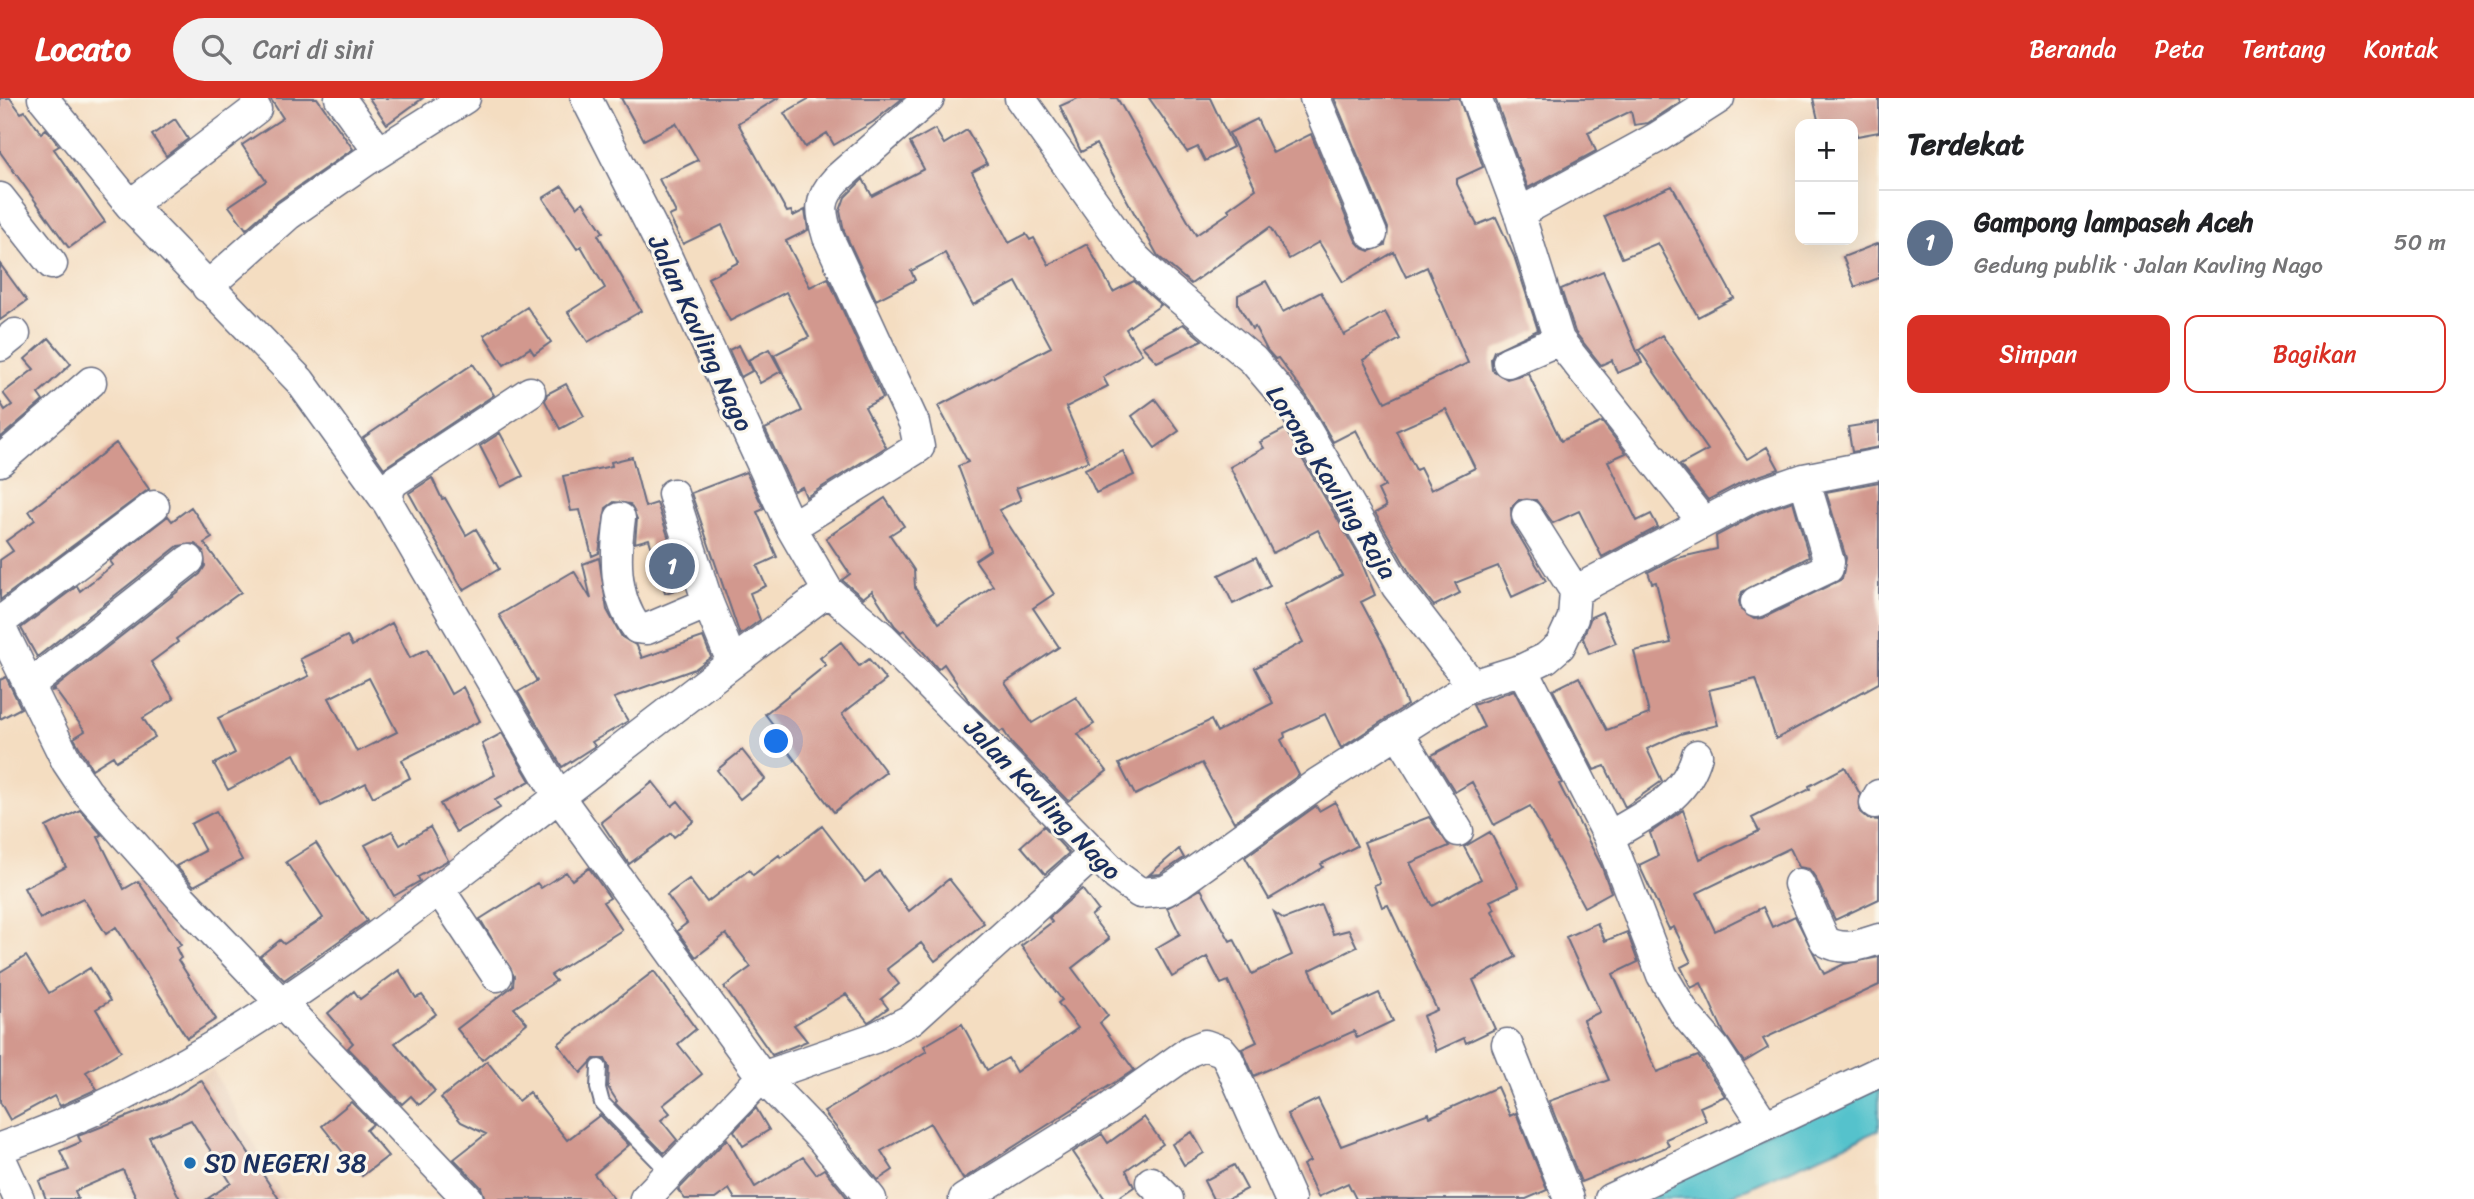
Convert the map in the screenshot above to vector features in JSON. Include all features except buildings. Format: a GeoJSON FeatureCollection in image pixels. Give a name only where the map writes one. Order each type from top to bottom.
{"type":"FeatureCollection","features":[{"type":"Feature","properties":{"kind":"street"},"geometry":{"type":"LineString","coordinates":[[43,98],[130,205],[300,381],[388,503],[559,796],[762,1077],[821,1138],[871,1199]]}},
{"type":"Feature","properties":{"kind":"street"},"geometry":{"type":"LineString","coordinates":[[340,98],[379,152]]}},
{"type":"Feature","properties":{"kind":"street"},"geometry":{"type":"LineString","coordinates":[[207,287],[288,215],[379,152],[465,98]]}},
{"type":"Feature","properties":{"kind":"street","name":"Jalan Kavling Nago"},"geometry":{"type":"LineString","coordinates":[[586,98],[664,251],[791,527],[828,591],[883,638],[1130,888],[1150,894],[1166,891],[1239,843],[1318,783],[1472,685],[1523,669],[1560,646],[1573,618],[1575,591]]}},
{"type":"Feature","properties":{"kind":"street"},"geometry":{"type":"LineString","coordinates":[[791,527],[919,447],[914,423],[828,237],[820,206],[825,191],[837,179],[929,98]]}},
{"type":"Feature","properties":{"kind":"street","name":"Lorong Kavling Raja"},"geometry":{"type":"LineString","coordinates":[[1020,98],[1130,253],[1253,360],[1293,407],[1397,587],[1472,685]]}},
{"type":"Feature","properties":{"kind":"street"},"geometry":{"type":"LineString","coordinates":[[1315,98],[1372,234]]}},
{"type":"Feature","properties":{"kind":"street"},"geometry":{"type":"LineString","coordinates":[[1476,98],[1519,213],[1559,340],[1703,522]]}},
{"type":"Feature","properties":{"kind":"street"},"geometry":{"type":"LineString","coordinates":[[1519,213],[1658,137],[1719,98]]}},
{"type":"Feature","properties":{"kind":"street"},"geometry":{"type":"LineString","coordinates":[[130,205],[256,109]]}},
{"type":"Feature","properties":{"kind":"street"},"geometry":{"type":"LineString","coordinates":[[0,198],[52,264]]}},
{"type":"Feature","properties":{"kind":"street"},"geometry":{"type":"LineString","coordinates":[[1508,362],[1559,340]]}},
{"type":"Feature","properties":{"kind":"street"},"geometry":{"type":"LineString","coordinates":[[0,461],[91,382]]}},
{"type":"Feature","properties":{"kind":"street"},"geometry":{"type":"LineString","coordinates":[[388,503],[389,488],[395,481],[530,392]]}},
{"type":"Feature","properties":{"kind":"street"},"geometry":{"type":"LineString","coordinates":[[1527,514],[1575,591],[1752,497],[1804,479],[1879,464]]}},
{"type":"Feature","properties":{"kind":"street"},"geometry":{"type":"LineString","coordinates":[[1756,603],[1828,568],[1829,562],[1804,479]]}},
{"type":"Feature","properties":{"kind":"street"},"geometry":{"type":"LineString","coordinates":[[673,494],[708,603],[732,662]]}},
{"type":"Feature","properties":{"kind":"street"},"geometry":{"type":"LineString","coordinates":[[154,506],[0,624],[67,762],[87,792],[282,1004],[468,1199]]}},
{"type":"Feature","properties":{"kind":"street"},"geometry":{"type":"LineString","coordinates":[[620,518],[616,568],[620,587],[637,628],[647,629],[708,603]]}},
{"type":"Feature","properties":{"kind":"street"},"geometry":{"type":"LineString","coordinates":[[29,686],[189,560]]}},
{"type":"Feature","properties":{"kind":"street"},"geometry":{"type":"LineString","coordinates":[[0,1148],[96,1110],[146,1085],[282,1004],[439,889],[828,591]]}},
{"type":"Feature","properties":{"kind":"street"},"geometry":{"type":"LineString","coordinates":[[1523,669],[1609,837],[1662,975],[1685,1014],[1715,1049],[1764,1124]]}},
{"type":"Feature","properties":{"kind":"street"},"geometry":{"type":"LineString","coordinates":[[1398,732],[1458,831]]}},
{"type":"Feature","properties":{"kind":"street"},"geometry":{"type":"LineString","coordinates":[[1609,837],[1676,796],[1691,776],[1697,755]]}},
{"type":"Feature","properties":{"kind":"street"},"geometry":{"type":"LineString","coordinates":[[645,1199],[762,1077],[835,1054],[912,1019],[1095,853]]}},
{"type":"Feature","properties":{"kind":"street"},"geometry":{"type":"LineString","coordinates":[[1799,884],[1825,941],[1834,946],[1853,948],[1879,939]]}},
{"type":"Feature","properties":{"kind":"street"},"geometry":{"type":"LineString","coordinates":[[439,889],[497,976]]}},
{"type":"Feature","properties":{"kind":"street"},"geometry":{"type":"LineString","coordinates":[[1507,1044],[1569,1199]]}},
{"type":"Feature","properties":{"kind":"street"},"geometry":{"type":"LineString","coordinates":[[968,1198],[1107,1110],[1189,1051],[1205,1045],[1222,1051],[1227,1057],[1290,1199]]}},
{"type":"Feature","properties":{"kind":"street"},"geometry":{"type":"LineString","coordinates":[[1610,1199],[1879,1072]]}},
{"type":"Feature","properties":{"kind":"street"},"geometry":{"type":"LineString","coordinates":[[0,1157],[19,1199]]}},
{"type":"Feature","properties":{"kind":"lane"},"geometry":{"type":"LineString","coordinates":[[599,1067],[598,1088],[602,1102],[670,1173]]}},
{"type":"Feature","properties":{"kind":"shaded area","name":"SD NEGERI 38"},"geometry":{"type":"Polygon","coordinates":[[[213,1070],[285,1199],[132,1199],[96,1128],[213,1070]]]}},
{"type":"Feature","properties":{"kind":"water"},"geometry":{"type":"Polygon","coordinates":[[[1879,1080],[1879,1130],[1723,1199],[1624,1199],[1879,1080]]]}},
{"type":"Feature","properties":{"kind":"place","name":"Gampong lampaseh Aceh"},"geometry":{"type":"Point","coordinates":[672,566]}},
{"type":"Feature","properties":{"kind":"place","name":"SD NEGERI 38"},"geometry":{"type":"Point","coordinates":[190,1163]}}]}
